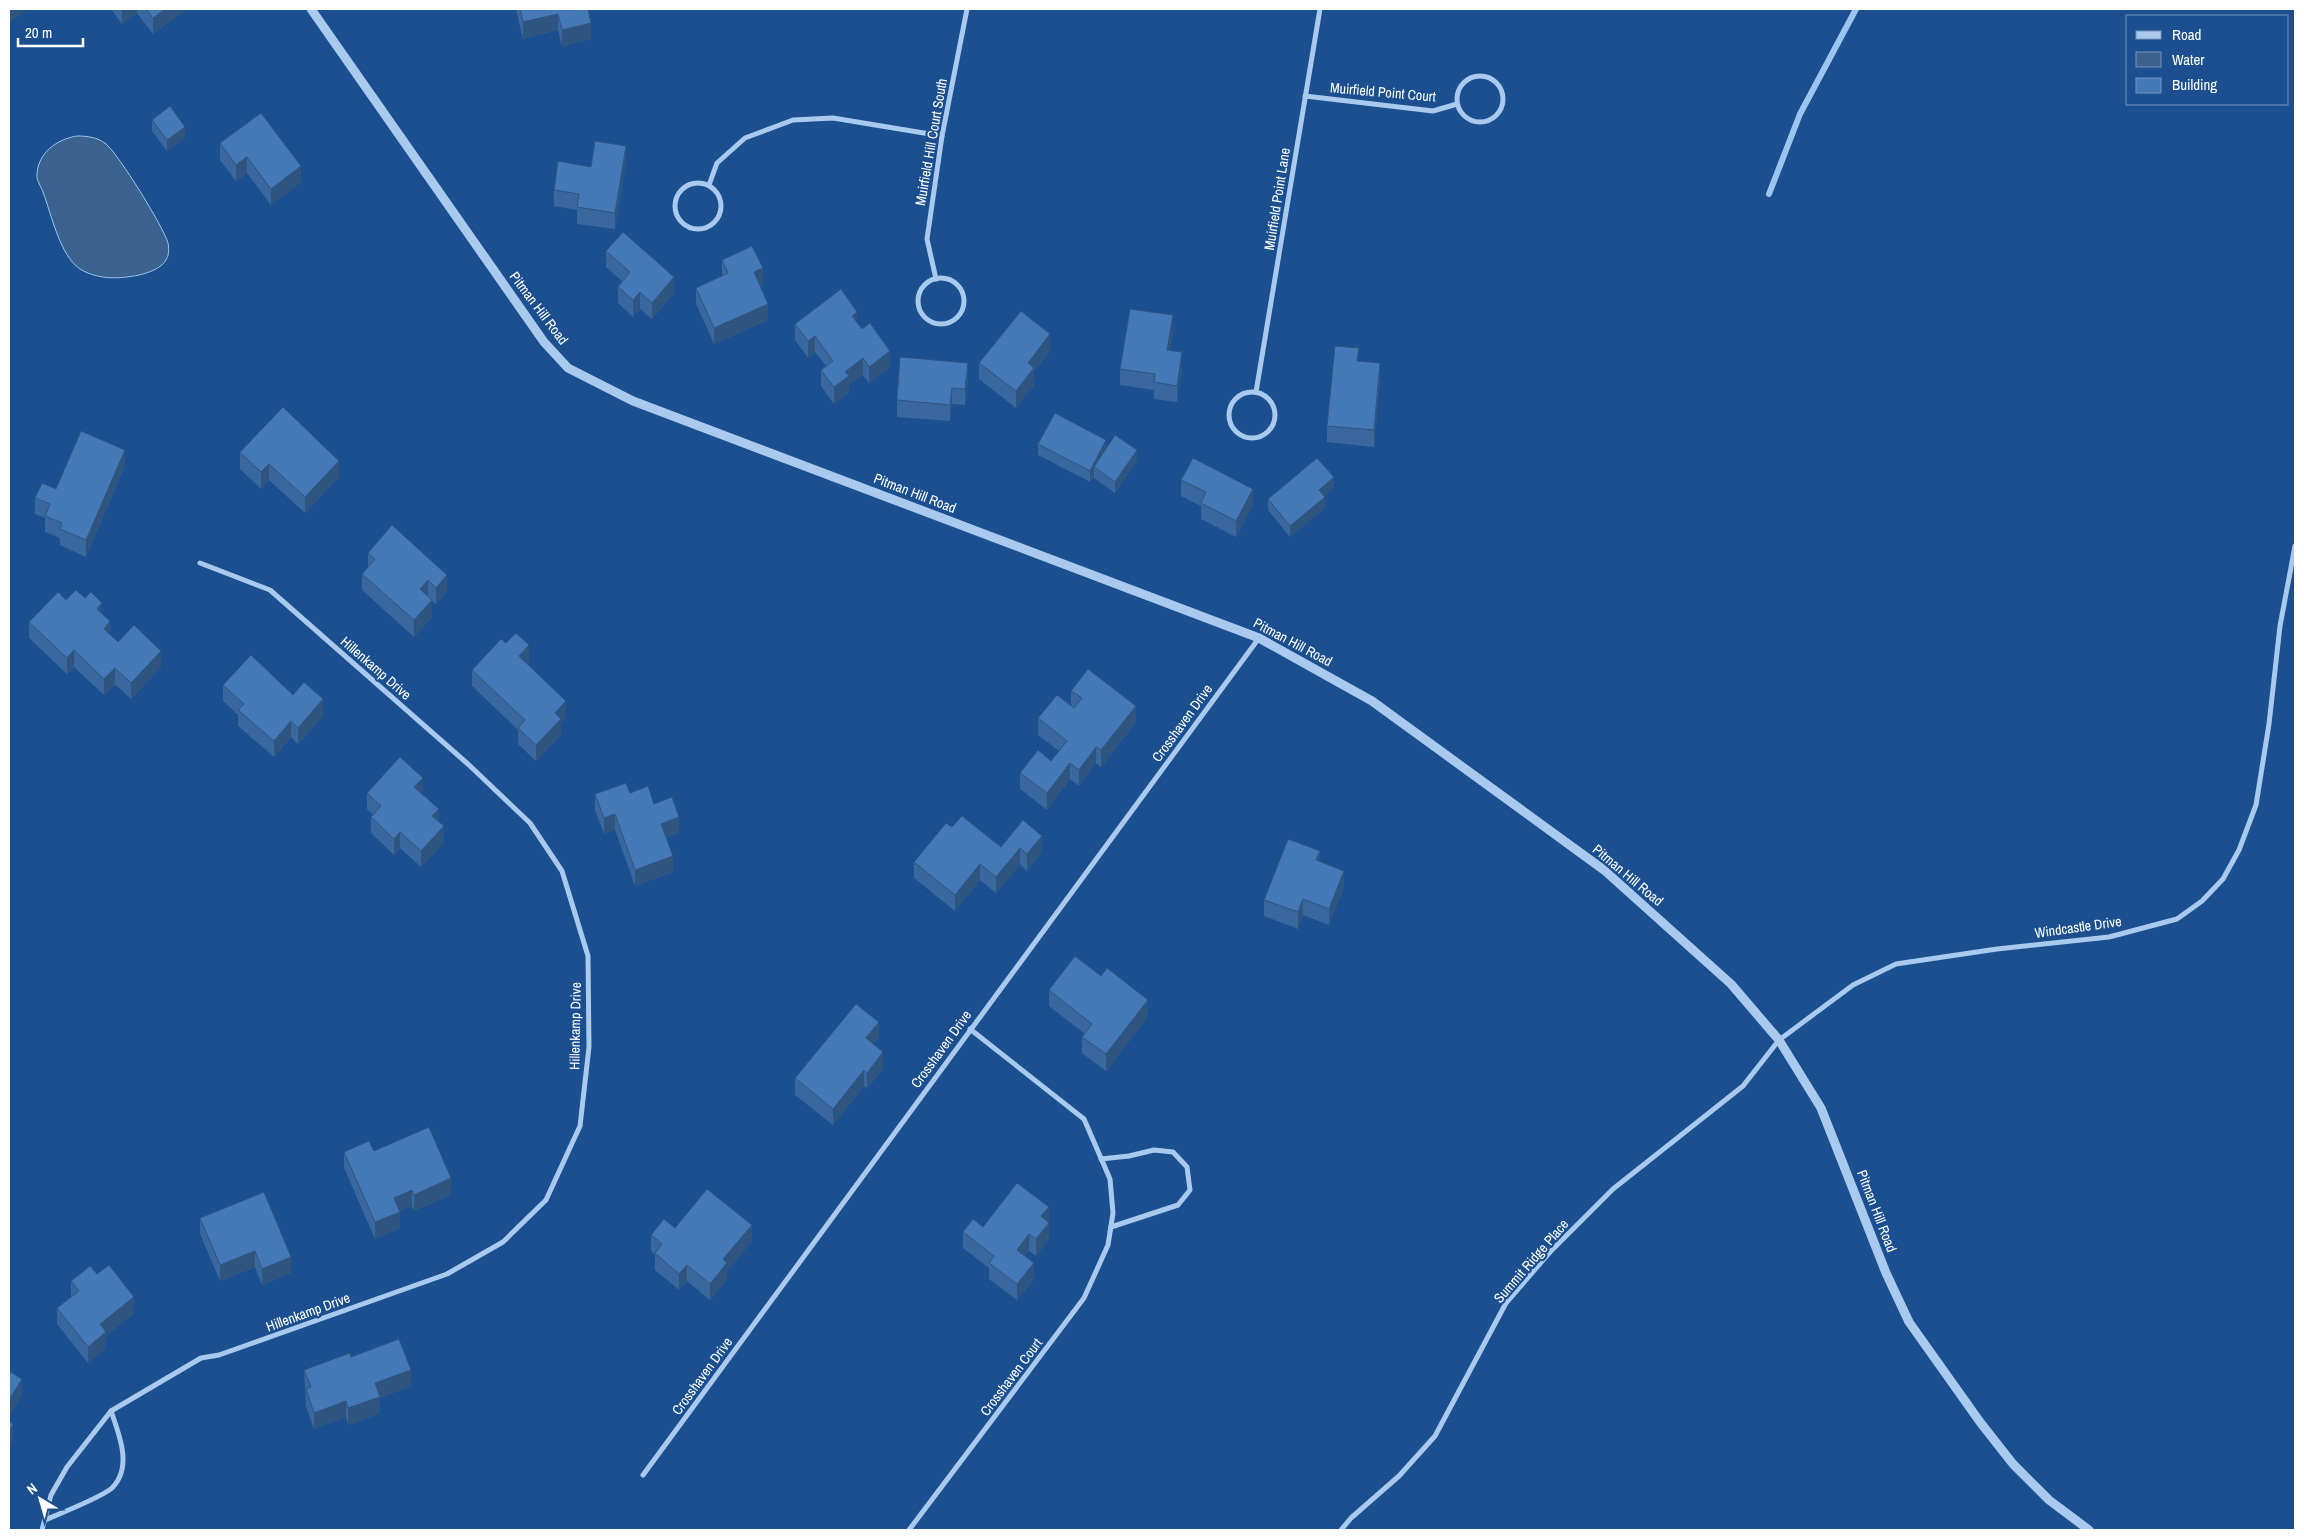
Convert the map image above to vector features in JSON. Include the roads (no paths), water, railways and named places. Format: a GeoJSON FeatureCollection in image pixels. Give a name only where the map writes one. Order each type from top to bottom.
{"type":"FeatureCollection","features":[{"type":"Feature","properties":{"kind":"street","name":"Pitman Hill Road"},"geometry":{"type":"LineString","coordinates":[[311,9],[544,342],[568,368],[633,401],[1260,638],[1372,701],[1604,870],[1730,984],[1779,1040],[1821,1108],[1886,1273],[1909,1322],[1980,1422],[2013,1464],[2049,1500],[2088,1530]]}},
{"type":"Feature","properties":{"kind":"street","name":"Muirfield Hill Court South"},"geometry":{"type":"LineString","coordinates":[[936,279],[927,239],[942,136],[967,9]]}},
{"type":"Feature","properties":{"kind":"street","name":"Muirfield Point Lane"},"geometry":{"type":"LineString","coordinates":[[1256,392],[1320,9]]}},
{"type":"Feature","properties":{"kind":"street"},"geometry":{"type":"LineString","coordinates":[[1476,76],[1491,78],[1501,89],[1502,104],[1499,112],[1487,121],[1480,122],[1465,117],[1457,104],[1459,89],[1469,78],[1476,76]]}},
{"type":"Feature","properties":{"kind":"street","name":"Muirfield Point Court"},"geometry":{"type":"LineString","coordinates":[[1305,96],[1433,111],[1457,104]]}},
{"type":"Feature","properties":{"kind":"street"},"geometry":{"type":"LineString","coordinates":[[709,185],[717,163],[745,138],[793,120],[834,118],[942,136]]}},
{"type":"Feature","properties":{"kind":"street"},"geometry":{"type":"LineString","coordinates":[[694,183],[709,185],[719,196],[720,212],[712,224],[698,229],[690,228],[678,218],[674,204],[677,196],[687,186],[694,183]]}},
{"type":"Feature","properties":{"kind":"street"},"geometry":{"type":"LineString","coordinates":[[936,279],[952,281],[962,292],[963,307],[960,314],[948,324],[933,323],[926,320],[918,307],[919,292],[923,286],[936,279]]}},
{"type":"Feature","properties":{"kind":"street"},"geometry":{"type":"LineString","coordinates":[[1256,392],[1269,400],[1273,406],[1275,421],[1272,428],[1260,438],[1244,438],[1232,428],[1229,421],[1231,406],[1241,395],[1256,392]]}},
{"type":"Feature","properties":{"kind":"street","name":"Windcastle Drive"},"geometry":{"type":"LineString","coordinates":[[1779,1040],[1853,985],[1896,964],[1997,948],[2109,937],[2177,919],[2202,901],[2223,879],[2235,857],[2256,805],[2269,724],[2280,626],[2295,546]]}},
{"type":"Feature","properties":{"kind":"street","name":"Hillenkamp Drive"},"geometry":{"type":"LineString","coordinates":[[42,1530],[51,1495],[67,1467],[111,1411],[201,1358],[219,1355],[447,1274],[503,1242],[546,1200],[580,1126],[589,1047],[588,956],[562,871],[530,823],[469,765],[270,590],[200,563]]}},
{"type":"Feature","properties":{"kind":"street","name":"Crosshaven Drive"},"geometry":{"type":"LineString","coordinates":[[643,1475],[1260,638]]}},
{"type":"Feature","properties":{"kind":"street","name":"Crosshaven Court"},"geometry":{"type":"LineString","coordinates":[[909,1530],[1084,1298],[1108,1245],[1113,1213],[1110,1179],[1084,1119],[970,1029]]}},
{"type":"Feature","properties":{"kind":"street","name":"Summit Ridge Place"},"geometry":{"type":"LineString","coordinates":[[1341,1530],[1400,1476],[1435,1436],[1506,1303],[1550,1252],[1613,1190],[1743,1086],[1779,1040]]}},
{"type":"Feature","properties":{"kind":"street"},"geometry":{"type":"LineString","coordinates":[[1101,1159],[1154,1150],[1173,1152],[1187,1167],[1190,1190],[1178,1205],[1111,1227]]}},
{"type":"Feature","properties":{"kind":"street"},"geometry":{"type":"LineString","coordinates":[[45,1520],[112,1488],[123,1469],[121,1440],[111,1411]]}},
{"type":"Feature","properties":{"kind":"water"},"geometry":{"type":"Polygon","coordinates":[[[77,136],[96,138],[106,144],[140,191],[168,243],[168,257],[155,270],[117,278],[102,277],[80,269],[67,254],[57,234],[37,174],[41,160],[50,148],[62,140],[77,136]]]}},
{"type":"Feature","properties":{"kind":"waterway"},"geometry":{"type":"LineString","coordinates":[[1769,194],[1800,114],[1856,9]]}}]}
